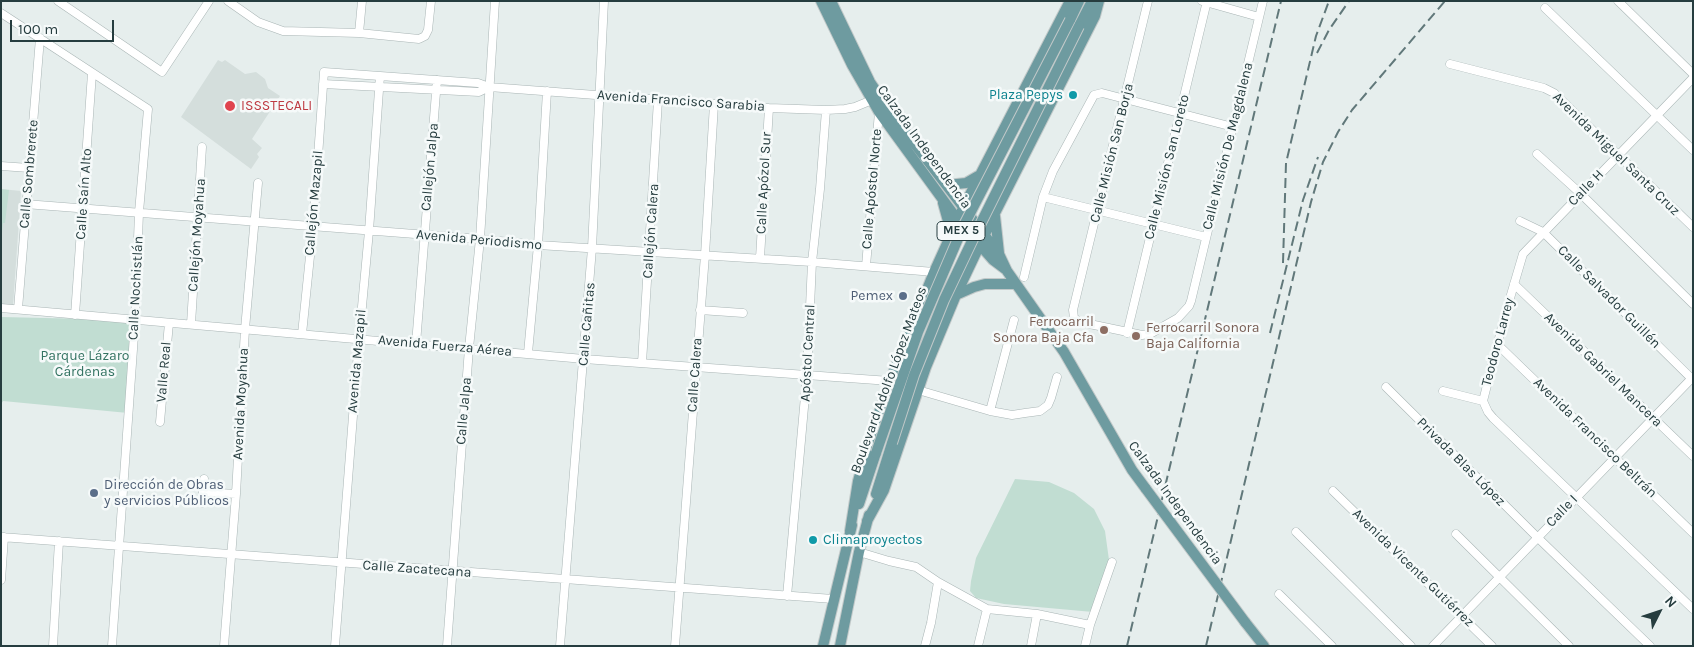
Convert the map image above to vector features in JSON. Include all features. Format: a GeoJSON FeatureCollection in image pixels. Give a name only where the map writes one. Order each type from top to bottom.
{"type":"FeatureCollection","features":[{"type":"Feature","properties":{"kind":"main road","name":"Calzada Independencia"},"geometry":{"type":"LineString","coordinates":[[821,1],[852,65],[879,112],[957,219],[993,260],[1020,280],[1132,470],[1264,646]]}},
{"type":"Feature","properties":{"kind":"main road","name":"Calzada Independencia"},"geometry":{"type":"LineString","coordinates":[[831,1],[870,82],[891,113],[999,254],[1007,271]]}},
{"type":"Feature","properties":{"kind":"main road"},"geometry":{"type":"LineString","coordinates":[[850,531],[858,481],[869,442],[890,381],[934,272],[957,219],[1070,1]]}},
{"type":"Feature","properties":{"kind":"main road","name":"Boulevard Adolfo López Mateos"},"geometry":{"type":"LineString","coordinates":[[823,646],[850,531],[918,332],[963,227],[1079,1]]}},
{"type":"Feature","properties":{"kind":"main road","name":"Boulevard Adolfo López Mateos"},"geometry":{"type":"LineString","coordinates":[[840,646],[867,521],[914,375],[944,300],[973,239],[1092,1]]}},
{"type":"Feature","properties":{"kind":"main road"},"geometry":{"type":"LineString","coordinates":[[867,521],[884,490],[933,348],[956,295],[995,213],[1095,16],[1099,1]]}},
{"type":"Feature","properties":{"kind":"main road"},"geometry":{"type":"LineString","coordinates":[[946,185],[969,182],[981,174]]}},
{"type":"Feature","properties":{"kind":"main road"},"geometry":{"type":"LineString","coordinates":[[942,197],[951,232]]}},
{"type":"Feature","properties":{"kind":"main road"},"geometry":{"type":"LineString","coordinates":[[995,213],[999,254]]}},
{"type":"Feature","properties":{"kind":"main road"},"geometry":{"type":"LineString","coordinates":[[956,295],[985,284],[1020,280]]}},
{"type":"Feature","properties":{"kind":"street"},"geometry":{"type":"LineString","coordinates":[[58,1],[162,72],[208,1]]}},
{"type":"Feature","properties":{"kind":"street"},"geometry":{"type":"LineString","coordinates":[[228,1],[258,22],[283,30],[419,39],[425,36],[428,30],[431,1]]}},
{"type":"Feature","properties":{"kind":"street"},"geometry":{"type":"LineString","coordinates":[[359,34],[362,1]]}},
{"type":"Feature","properties":{"kind":"street","name":"Calle Jalpa"},"geometry":{"type":"LineString","coordinates":[[447,646],[480,239],[495,1]]}},
{"type":"Feature","properties":{"kind":"street","name":"Calle Cañitas"},"geometry":{"type":"LineString","coordinates":[[560,646],[592,248],[604,1]]}},
{"type":"Feature","properties":{"kind":"street","name":"Calle Misión San Borja"},"geometry":{"type":"LineString","coordinates":[[1074,304],[1148,1]]}},
{"type":"Feature","properties":{"kind":"street","name":"Calle Misión De Magdalena"},"geometry":{"type":"LineString","coordinates":[[1074,304],[1073,315],[1080,322],[1127,333],[1146,335],[1178,318],[1189,306],[1263,1]]}},
{"type":"Feature","properties":{"kind":"street"},"geometry":{"type":"LineString","coordinates":[[1618,1],[1693,74]]}},
{"type":"Feature","properties":{"kind":"street"},"geometry":{"type":"LineString","coordinates":[[1205,2],[1259,17]]}},
{"type":"Feature","properties":{"kind":"street","name":"Calle Misión San Loreto"},"geometry":{"type":"LineString","coordinates":[[1127,333],[1205,2]]}},
{"type":"Feature","properties":{"kind":"street"},"geometry":{"type":"LineString","coordinates":[[1545,8],[1693,150]]}},
{"type":"Feature","properties":{"kind":"street"},"geometry":{"type":"LineString","coordinates":[[1,13],[92,73]]}},
{"type":"Feature","properties":{"kind":"street","name":"Calle Sombrerete"},"geometry":{"type":"LineString","coordinates":[[18,310],[25,204],[40,38]]}},
{"type":"Feature","properties":{"kind":"street","name":"Avenida Miguel Santa Cruz"},"geometry":{"type":"LineString","coordinates":[[1450,64],[1550,90],[1559,96],[1693,227]]}},
{"type":"Feature","properties":{"kind":"street","name":"Avenida Francisco Sarabia"},"geometry":{"type":"LineString","coordinates":[[324,72],[478,83],[489,87],[768,108],[826,110],[855,107],[872,100]]}},
{"type":"Feature","properties":{"kind":"street","name":"Callejón Mazapil"},"geometry":{"type":"LineString","coordinates":[[302,334],[313,227],[324,72]]}},
{"type":"Feature","properties":{"kind":"street","name":"Calle Nochistlán"},"geometry":{"type":"LineString","coordinates":[[92,73],[148,109],[139,212],[135,321],[112,646]]}},
{"type":"Feature","properties":{"kind":"street","name":"Calle Saín Alto"},"geometry":{"type":"LineString","coordinates":[[75,315],[92,73]]}},
{"type":"Feature","properties":{"kind":"street","name":"Avenida Mazapil"},"geometry":{"type":"LineString","coordinates":[[335,646],[380,76]]}},
{"type":"Feature","properties":{"kind":"street","name":"Calle H"},"geometry":{"type":"LineString","coordinates":[[1514,284],[1523,254],[1693,78]]}},
{"type":"Feature","properties":{"kind":"street","name":"Callejón Jalpa"},"geometry":{"type":"LineString","coordinates":[[416,344],[437,80]]}},
{"type":"Feature","properties":{"kind":"street","name":"Avenida Francisco Sarabia"},"geometry":{"type":"LineString","coordinates":[[323,84],[478,92],[489,87]]}},
{"type":"Feature","properties":{"kind":"street"},"geometry":{"type":"LineString","coordinates":[[528,353],[538,245],[547,91]]}},
{"type":"Feature","properties":{"kind":"street"},"geometry":{"type":"LineString","coordinates":[[1020,280],[1043,197],[1053,171],[1092,97],[1097,93],[1102,92],[1124,100],[1232,127]]}},
{"type":"Feature","properties":{"kind":"street","name":"Callejón Calera"},"geometry":{"type":"LineString","coordinates":[[642,363],[658,100]]}},
{"type":"Feature","properties":{"kind":"street","name":"Calle Calera"},"geometry":{"type":"LineString","coordinates":[[675,646],[705,255],[714,104]]}},
{"type":"Feature","properties":{"kind":"street","name":"Calle Apózol Sur"},"geometry":{"type":"LineString","coordinates":[[760,258],[768,108]]}},
{"type":"Feature","properties":{"kind":"street","name":"Apóstol Central"},"geometry":{"type":"LineString","coordinates":[[787,596],[807,374],[812,262],[826,110]]}},
{"type":"Feature","properties":{"kind":"street","name":"Calle Apóstol Norte"},"geometry":{"type":"LineString","coordinates":[[866,266],[879,112]]}},
{"type":"Feature","properties":{"kind":"street","name":"Callejón Moyahua"},"geometry":{"type":"LineString","coordinates":[[191,324],[202,147]]}},
{"type":"Feature","properties":{"kind":"street"},"geometry":{"type":"LineString","coordinates":[[1538,154],[1693,304]]}},
{"type":"Feature","properties":{"kind":"street"},"geometry":{"type":"LineString","coordinates":[[1,166],[29,168]]}},
{"type":"Feature","properties":{"kind":"street","name":"Avenida Moyahua"},"geometry":{"type":"LineString","coordinates":[[224,646],[258,183]]}},
{"type":"Feature","properties":{"kind":"street"},"geometry":{"type":"LineString","coordinates":[[1043,197],[1206,237]]}},
{"type":"Feature","properties":{"kind":"street","name":"Avenida Periodismo"},"geometry":{"type":"LineString","coordinates":[[25,204],[538,245],[760,258],[934,272]]}},
{"type":"Feature","properties":{"kind":"street","name":"Calle Salvador Guillén"},"geometry":{"type":"LineString","coordinates":[[1520,221],[1543,232],[1692,378]]}},
{"type":"Feature","properties":{"kind":"street","name":"Teodoro Larrey"},"geometry":{"type":"LineString","coordinates":[[1483,400],[1514,284]]}},
{"type":"Feature","properties":{"kind":"street","name":"Avenida Gabriel Mancera"},"geometry":{"type":"LineString","coordinates":[[1514,284],[1693,456]]}},
{"type":"Feature","properties":{"kind":"street","name":"Avenida Fuerza Aérea"},"geometry":{"type":"LineString","coordinates":[[1,308],[584,359],[890,381]]}},
{"type":"Feature","properties":{"kind":"street"},"geometry":{"type":"LineString","coordinates":[[700,310],[743,313]]}},
{"type":"Feature","properties":{"kind":"street"},"geometry":{"type":"LineString","coordinates":[[990,411],[1014,320]]}},
{"type":"Feature","properties":{"kind":"street","name":"Valle Real"},"geometry":{"type":"LineString","coordinates":[[160,422],[169,323]]}},
{"type":"Feature","properties":{"kind":"street","name":"Avenida Francisco Beltrán"},"geometry":{"type":"LineString","coordinates":[[1497,344],[1693,533]]}},
{"type":"Feature","properties":{"kind":"street"},"geometry":{"type":"LineString","coordinates":[[918,390],[990,411],[1012,414],[1040,411],[1048,405],[1056,377]]}},
{"type":"Feature","properties":{"kind":"street","name":"Calle I"},"geometry":{"type":"LineString","coordinates":[[1433,646],[1652,417],[1692,378]]}},
{"type":"Feature","properties":{"kind":"street","name":"Privada Blas López"},"geometry":{"type":"LineString","coordinates":[[1386,386],[1537,537],[1650,646]]}},
{"type":"Feature","properties":{"kind":"street"},"geometry":{"type":"LineString","coordinates":[[1443,392],[1483,400],[1493,418],[1693,610]]}},
{"type":"Feature","properties":{"kind":"street"},"geometry":{"type":"LineString","coordinates":[[202,503],[204,479]]}},
{"type":"Feature","properties":{"kind":"street","name":"Avenida Vicente Gutiérrez"},"geometry":{"type":"LineString","coordinates":[[1334,491],[1492,646]]}},
{"type":"Feature","properties":{"kind":"street"},"geometry":{"type":"LineString","coordinates":[[203,492],[236,494]]}},
{"type":"Feature","properties":{"kind":"street"},"geometry":{"type":"LineString","coordinates":[[1296,532],[1411,646]]}},
{"type":"Feature","properties":{"kind":"street"},"geometry":{"type":"LineString","coordinates":[[1456,534],[1569,646]]}},
{"type":"Feature","properties":{"kind":"street"},"geometry":{"type":"LineString","coordinates":[[1,580],[3,537]]}},
{"type":"Feature","properties":{"kind":"street","name":"Calle Zacatecana"},"geometry":{"type":"LineString","coordinates":[[3,537],[230,553],[340,564],[833,599]]}},
{"type":"Feature","properties":{"kind":"street"},"geometry":{"type":"LineString","coordinates":[[53,646],[59,541]]}},
{"type":"Feature","properties":{"kind":"street"},"geometry":{"type":"LineString","coordinates":[[859,552],[916,567],[938,582],[987,609],[1037,614],[1090,625]]}},
{"type":"Feature","properties":{"kind":"street"},"geometry":{"type":"LineString","coordinates":[[1085,646],[1090,625],[1112,562]]}},
{"type":"Feature","properties":{"kind":"street"},"geometry":{"type":"LineString","coordinates":[[925,646],[938,582]]}},
{"type":"Feature","properties":{"kind":"street"},"geometry":{"type":"LineString","coordinates":[[1279,594],[1332,646]]}},
{"type":"Feature","properties":{"kind":"street"},"geometry":{"type":"LineString","coordinates":[[978,646],[987,609]]}},
{"type":"Feature","properties":{"kind":"street"},"geometry":{"type":"LineString","coordinates":[[1031,646],[1037,614]]}},
{"type":"Feature","properties":{"kind":"shaded area","name":"ISSSTECALI"},"geometry":{"type":"Polygon","coordinates":[[[218,60],[222,62],[225,60],[245,74],[256,72],[265,79],[268,88],[280,96],[252,139],[262,148],[257,154],[259,157],[251,169],[181,117],[218,60]]]}},
{"type":"Feature","properties":{"kind":"shaded area"},"geometry":{"type":"Polygon","coordinates":[[[1,189],[21,191],[13,306],[1,305],[1,189]]]}},
{"type":"Feature","properties":{"kind":"green space"},"geometry":{"type":"Polygon","coordinates":[[[1,189],[9,190],[2,233],[1,189]]]}},
{"type":"Feature","properties":{"kind":"green space","name":"Parque Lázaro Cárdenas"},"geometry":{"type":"Polygon","coordinates":[[[1,317],[134,320],[128,413],[3,401],[1,404],[1,317]]]}},
{"type":"Feature","properties":{"kind":"green space"},"geometry":{"type":"Polygon","coordinates":[[[1015,479],[1049,482],[1074,493],[1094,509],[1105,531],[1109,560],[1093,612],[1004,604],[976,598],[970,591],[976,558],[1015,479]]]}},
{"type":"Feature","properties":{"kind":"railway"},"geometry":{"type":"LineString","coordinates":[[1127,646],[1281,1]]}},
{"type":"Feature","properties":{"kind":"railway"},"geometry":{"type":"LineString","coordinates":[[1283,263],[1286,163],[1316,36],[1329,1]]}},
{"type":"Feature","properties":{"kind":"railway"},"geometry":{"type":"LineString","coordinates":[[1317,53],[1329,30],[1349,1]]}},
{"type":"Feature","properties":{"kind":"railway"},"geometry":{"type":"LineString","coordinates":[[1206,646],[1311,202],[1323,162],[1338,132],[1352,110],[1445,1]]}},
{"type":"Feature","properties":{"kind":"railway"},"geometry":{"type":"LineString","coordinates":[[1270,333],[1303,200],[1318,157]]}},
{"type":"Feature","properties":{"kind":"place","name":"Plaza Pepys"},"geometry":{"type":"Point","coordinates":[1073,95]}},
{"type":"Feature","properties":{"kind":"place","name":"ISSSTECALI"},"geometry":{"type":"Point","coordinates":[230,106]}},
{"type":"Feature","properties":{"kind":"place","name":"Pemex"},"geometry":{"type":"Point","coordinates":[903,296]}},
{"type":"Feature","properties":{"kind":"place","name":"Ferrocarril Sonora Baja Cfa"},"geometry":{"type":"Point","coordinates":[1104,330]}},
{"type":"Feature","properties":{"kind":"place","name":"Ferrocarril Sonora Baja California"},"geometry":{"type":"Point","coordinates":[1136,336]}},
{"type":"Feature","properties":{"kind":"place","name":"Dirección de Obras y servicios Públicos"},"geometry":{"type":"Point","coordinates":[94,493]}},
{"type":"Feature","properties":{"kind":"place","name":"Climaproyectos"},"geometry":{"type":"Point","coordinates":[813,540]}}]}
